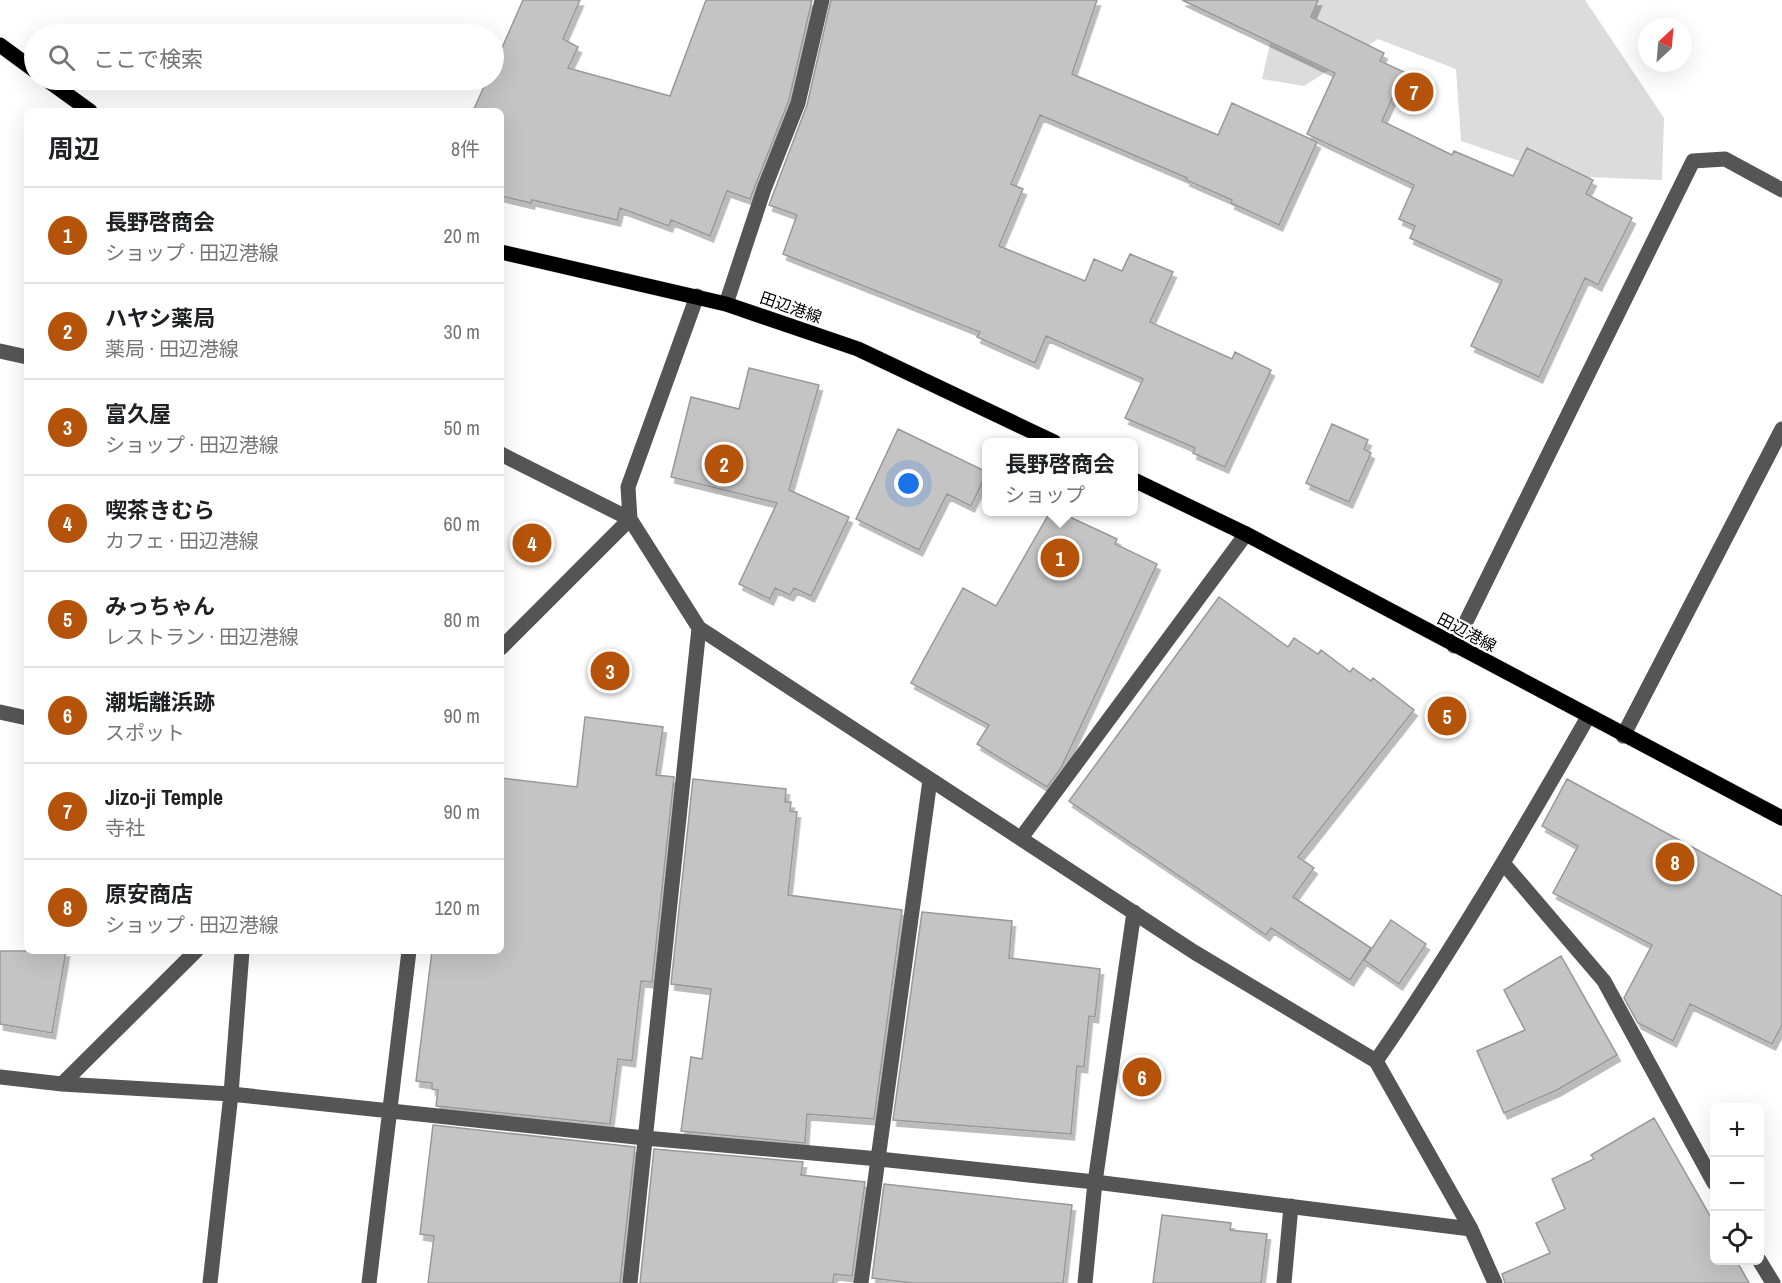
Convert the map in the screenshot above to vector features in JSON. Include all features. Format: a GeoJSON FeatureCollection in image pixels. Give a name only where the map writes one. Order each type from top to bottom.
{"type":"FeatureCollection","features":[{"type":"Feature","properties":{"kind":"main road"},"geometry":{"type":"LineString","coordinates":[[0,45],[24,63]]}},
{"type":"Feature","properties":{"kind":"main road"},"geometry":{"type":"LineString","coordinates":[[61,90],[86,108]]}},
{"type":"Feature","properties":{"kind":"main road","name":"田辺港線"},"geometry":{"type":"LineString","coordinates":[[504,253],[697,296],[858,349],[1046,438]]}},
{"type":"Feature","properties":{"kind":"main road","name":"田辺港線"},"geometry":{"type":"LineString","coordinates":[[1138,482],[1246,534],[1623,736],[1782,818]]}},
{"type":"Feature","properties":{"kind":"street"},"geometry":{"type":"LineString","coordinates":[[726,304],[764,189],[798,103],[822,0]]}},
{"type":"Feature","properties":{"kind":"street"},"geometry":{"type":"LineString","coordinates":[[1454,646],[1693,161],[1725,159],[1782,190]]}},
{"type":"Feature","properties":{"kind":"street"},"geometry":{"type":"LineString","coordinates":[[697,296],[628,487],[630,519],[699,628],[1194,952],[1376,1061],[1471,1229],[1495,1283]]}},
{"type":"Feature","properties":{"kind":"street"},"geometry":{"type":"LineString","coordinates":[[0,351],[24,356]]}},
{"type":"Feature","properties":{"kind":"street"},"geometry":{"type":"LineString","coordinates":[[1623,736],[1782,429]]}},
{"type":"Feature","properties":{"kind":"street"},"geometry":{"type":"LineString","coordinates":[[504,456],[630,519]]}},
{"type":"Feature","properties":{"kind":"street"},"geometry":{"type":"LineString","coordinates":[[504,645],[630,519]]}},
{"type":"Feature","properties":{"kind":"street"},"geometry":{"type":"LineString","coordinates":[[1021,838],[1246,534]]}},
{"type":"Feature","properties":{"kind":"street"},"geometry":{"type":"LineString","coordinates":[[630,1283],[699,628]]}},
{"type":"Feature","properties":{"kind":"street"},"geometry":{"type":"LineString","coordinates":[[0,712],[24,717]]}},
{"type":"Feature","properties":{"kind":"street"},"geometry":{"type":"LineString","coordinates":[[1376,1061],[1416,1003],[1504,864],[1588,717]]}},
{"type":"Feature","properties":{"kind":"street"},"geometry":{"type":"LineString","coordinates":[[861,1283],[930,780]]}},
{"type":"Feature","properties":{"kind":"street"},"geometry":{"type":"LineString","coordinates":[[1504,864],[1604,981],[1710,1176]]}},
{"type":"Feature","properties":{"kind":"street"},"geometry":{"type":"LineString","coordinates":[[1085,1283],[1095,1182],[1134,912]]}},
{"type":"Feature","properties":{"kind":"street"},"geometry":{"type":"LineString","coordinates":[[62,1084],[193,954]]}},
{"type":"Feature","properties":{"kind":"street"},"geometry":{"type":"LineString","coordinates":[[210,1283],[231,1094],[242,954]]}},
{"type":"Feature","properties":{"kind":"street"},"geometry":{"type":"LineString","coordinates":[[369,1283],[410,954]]}},
{"type":"Feature","properties":{"kind":"street"},"geometry":{"type":"LineString","coordinates":[[0,1077],[62,1084],[231,1094],[645,1138],[879,1159],[1095,1182],[1471,1229]]}},
{"type":"Feature","properties":{"kind":"street"},"geometry":{"type":"LineString","coordinates":[[1284,1283],[1291,1206]]}},
{"type":"Feature","properties":{"kind":"street"},"geometry":{"type":"LineString","coordinates":[[1762,1265],[1773,1283]]}},
{"type":"Feature","properties":{"kind":"shaded area"},"geometry":{"type":"Polygon","coordinates":[[[1280,0],[1585,0],[1664,118],[1662,180],[1563,176],[1461,141],[1456,69],[1378,39],[1304,86],[1262,79],[1280,0]]]}},
{"type":"Feature","properties":{"kind":"building"},"geometry":{"type":"Polygon","coordinates":[[[523,0],[580,0],[563,39],[578,47],[568,68],[670,96],[706,0],[812,0],[789,100],[750,199],[727,191],[710,236],[671,220],[669,226],[620,208],[617,220],[532,200],[531,203],[504,197],[504,108],[474,108],[482,90],[504,90],[504,43],[523,0]]]}},
{"type":"Feature","properties":{"kind":"building"},"geometry":{"type":"Polygon","coordinates":[[[831,0],[1097,0],[1072,74],[1218,135],[1232,103],[1317,142],[1279,225],[1231,203],[1232,200],[1186,180],[1187,178],[1040,115],[1011,184],[1023,189],[999,246],[1085,281],[1094,259],[1122,271],[1130,254],[1173,272],[1150,322],[1232,359],[1235,352],[1271,370],[1225,467],[1193,453],[1195,448],[1125,418],[1143,379],[1046,336],[1035,363],[977,337],[980,332],[783,254],[797,215],[769,205],[807,105],[831,0]]]}},
{"type":"Feature","properties":{"kind":"building"},"geometry":{"type":"Polygon","coordinates":[[[1182,0],[1318,0],[1311,17],[1384,53],[1380,61],[1404,72],[1382,121],[1452,155],[1454,151],[1513,176],[1527,148],[1593,180],[1586,194],[1632,218],[1598,285],[1585,278],[1539,377],[1471,346],[1502,280],[1410,238],[1415,226],[1399,219],[1414,185],[1307,134],[1335,73],[1182,0]]]}},
{"type":"Feature","properties":{"kind":"building"},"geometry":{"type":"Polygon","coordinates":[[[749,368],[819,385],[789,490],[849,517],[811,596],[794,588],[790,595],[775,588],[770,599],[739,584],[777,503],[671,477],[691,397],[739,409],[749,368]]]}},
{"type":"Feature","properties":{"kind":"building"},"geometry":{"type":"Polygon","coordinates":[[[1332,424],[1368,440],[1364,449],[1371,453],[1349,502],[1306,483],[1332,424]]]}},
{"type":"Feature","properties":{"kind":"building"},"geometry":{"type":"Polygon","coordinates":[[[898,429],[982,470],[982,483],[971,506],[947,494],[919,550],[856,519],[898,429]]]}},
{"type":"Feature","properties":{"kind":"building"},"geometry":{"type":"Polygon","coordinates":[[[1048,516],[1068,516],[1117,539],[1115,544],[1157,564],[1061,768],[1047,787],[977,744],[989,725],[911,683],[963,588],[996,606],[1048,516]]]}},
{"type":"Feature","properties":{"kind":"building"},"geometry":{"type":"Polygon","coordinates":[[[1219,597],[1288,647],[1294,638],[1318,654],[1321,650],[1350,672],[1353,668],[1371,681],[1373,678],[1414,710],[1298,857],[1314,868],[1293,897],[1371,948],[1350,980],[1271,928],[1266,935],[1069,801],[1219,597]]]}},
{"type":"Feature","properties":{"kind":"building"},"geometry":{"type":"Polygon","coordinates":[[[585,717],[663,727],[656,775],[674,777],[652,982],[641,981],[632,1061],[618,1059],[610,1124],[436,1106],[438,1090],[432,1089],[432,1083],[416,1081],[432,954],[504,954],[504,778],[577,787],[585,717]]]}},
{"type":"Feature","properties":{"kind":"building"},"geometry":{"type":"Polygon","coordinates":[[[693,779],[786,789],[785,802],[791,802],[790,811],[797,812],[788,895],[902,910],[874,1119],[807,1114],[805,1143],[681,1131],[691,1057],[702,1059],[711,989],[671,984],[693,779]]]}},
{"type":"Feature","properties":{"kind":"building"},"geometry":{"type":"Polygon","coordinates":[[[1567,779],[1782,896],[1782,1025],[1772,1044],[1690,1004],[1673,1041],[1638,1023],[1624,998],[1652,945],[1553,893],[1578,846],[1542,826],[1567,779]]]}},
{"type":"Feature","properties":{"kind":"building"},"geometry":{"type":"Polygon","coordinates":[[[922,912],[1012,921],[1009,958],[1100,969],[1095,1017],[1089,1016],[1084,1067],[1077,1066],[1071,1134],[893,1120],[922,912]]]}},
{"type":"Feature","properties":{"kind":"building"},"geometry":{"type":"Polygon","coordinates":[[[1391,920],[1426,944],[1399,984],[1364,960],[1391,920]]]}},
{"type":"Feature","properties":{"kind":"building"},"geometry":{"type":"Polygon","coordinates":[[[0,951],[24,951],[24,954],[65,954],[52,1033],[0,1024],[0,951]]]}},
{"type":"Feature","properties":{"kind":"building"},"geometry":{"type":"Polygon","coordinates":[[[1561,956],[1617,1055],[1557,1090],[1504,1113],[1477,1051],[1525,1030],[1504,990],[1561,956]]]}},
{"type":"Feature","properties":{"kind":"building"},"geometry":{"type":"Polygon","coordinates":[[[1654,1118],[1710,1216],[1710,1265],[1739,1265],[1749,1283],[1505,1283],[1502,1274],[1550,1253],[1536,1223],[1565,1209],[1552,1179],[1594,1159],[1591,1155],[1654,1118]]]}},
{"type":"Feature","properties":{"kind":"building"},"geometry":{"type":"Polygon","coordinates":[[[433,1125],[635,1147],[620,1283],[428,1283],[434,1236],[420,1234],[433,1125]]]}},
{"type":"Feature","properties":{"kind":"building"},"geometry":{"type":"Polygon","coordinates":[[[654,1149],[803,1162],[801,1175],[865,1182],[852,1276],[834,1274],[833,1283],[640,1283],[654,1149]]]}},
{"type":"Feature","properties":{"kind":"building"},"geometry":{"type":"Polygon","coordinates":[[[884,1184],[1072,1205],[1063,1283],[912,1283],[872,1278],[884,1184]]]}},
{"type":"Feature","properties":{"kind":"building"},"geometry":{"type":"Polygon","coordinates":[[[1162,1215],[1231,1223],[1230,1230],[1267,1234],[1261,1283],[1153,1283],[1162,1215]]]}},
{"type":"Feature","properties":{"kind":"place","name":"Jizo-ji Temple"},"geometry":{"type":"Point","coordinates":[1414,92]}},
{"type":"Feature","properties":{"kind":"place","name":"ハヤシ薬局"},"geometry":{"type":"Point","coordinates":[724,464]}},
{"type":"Feature","properties":{"kind":"place","name":"喫茶きむら"},"geometry":{"type":"Point","coordinates":[532,543]}},
{"type":"Feature","properties":{"kind":"place","name":"長野啓商会"},"geometry":{"type":"Point","coordinates":[1060,558]}},
{"type":"Feature","properties":{"kind":"place","name":"富久屋"},"geometry":{"type":"Point","coordinates":[610,671]}},
{"type":"Feature","properties":{"kind":"place","name":"みっちゃん"},"geometry":{"type":"Point","coordinates":[1447,716]}},
{"type":"Feature","properties":{"kind":"place","name":"原安商店"},"geometry":{"type":"Point","coordinates":[1675,862]}},
{"type":"Feature","properties":{"kind":"place","name":"潮垢離浜跡"},"geometry":{"type":"Point","coordinates":[1142,1077]}}]}
